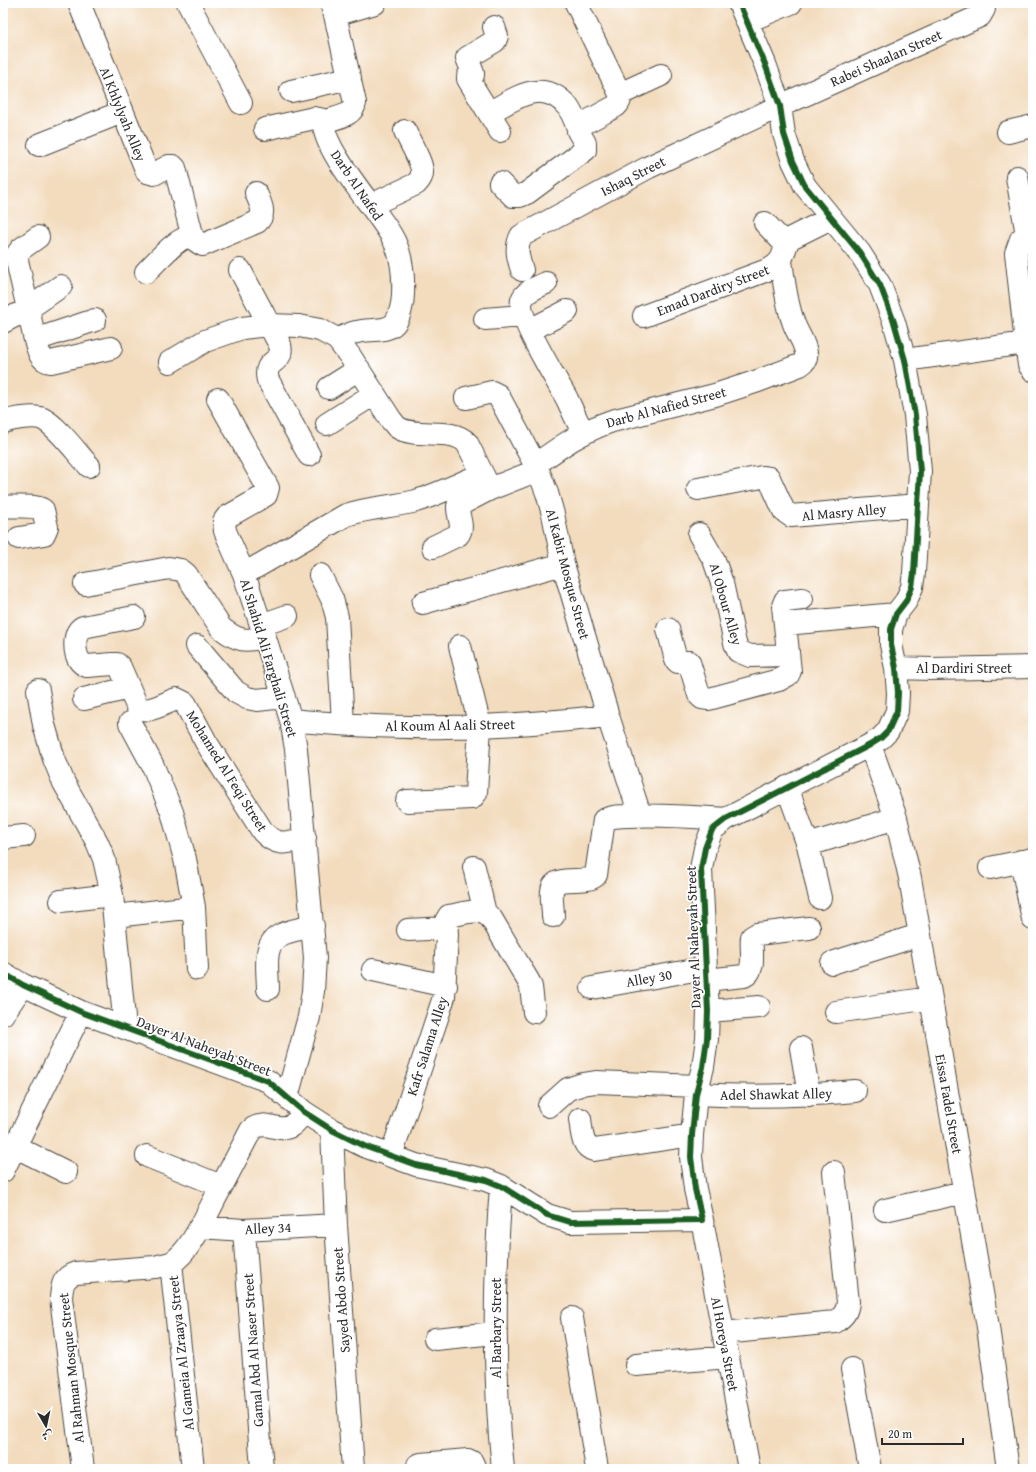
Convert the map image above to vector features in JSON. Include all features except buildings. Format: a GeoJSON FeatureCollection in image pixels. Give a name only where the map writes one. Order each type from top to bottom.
{"type":"FeatureCollection","features":[{"type":"Feature","properties":{"kind":"street","name":"Al Khlylyah Alley"},"geometry":{"type":"LineString","coordinates":[[79,3],[147,172],[154,174],[169,166],[173,166],[175,168],[193,238]]}},
{"type":"Feature","properties":{"kind":"street"},"geometry":{"type":"LineString","coordinates":[[188,3],[240,103]]}},
{"type":"Feature","properties":{"kind":"street"},"geometry":{"type":"LineString","coordinates":[[265,129],[314,118],[320,119],[324,123],[351,113],[354,109],[355,103],[333,9],[375,3]]}},
{"type":"Feature","properties":{"kind":"street"},"geometry":{"type":"LineString","coordinates":[[576,3],[620,94],[621,99],[616,106],[582,124],[578,128]]}},
{"type":"Feature","properties":{"kind":"street"},"geometry":{"type":"LineString","coordinates":[[744,12],[791,3]]}},
{"type":"Feature","properties":{"kind":"street","name":"Rabei Shaalan Street"},"geometry":{"type":"LineString","coordinates":[[780,106],[980,16],[984,9],[984,3]]}},
{"type":"Feature","properties":{"kind":"street","name":"Dayer Al Naheyah Street"},"geometry":{"type":"LineString","coordinates":[[3,973],[23,985],[81,1012],[268,1081],[304,1112],[332,1130],[364,1146],[416,1165],[486,1180],[501,1186],[547,1215],[570,1222],[702,1220],[695,1189],[691,1157],[697,1090],[703,1067],[707,1039],[708,1011],[701,869],[705,848],[712,830],[726,819],[870,745],[881,738],[888,731],[897,711],[898,692],[896,668],[891,646],[891,629],[896,614],[906,601],[912,587],[920,471],[915,415],[905,360],[894,322],[880,284],[860,253],[805,186],[793,161],[784,134],[780,106],[744,12]]}},
{"type":"Feature","properties":{"kind":"street"},"geometry":{"type":"LineString","coordinates":[[494,27],[497,36],[495,41],[467,58],[473,72],[473,75],[468,77],[468,79],[500,131]]}},
{"type":"Feature","properties":{"kind":"street"},"geometry":{"type":"LineString","coordinates":[[620,94],[661,75]]}},
{"type":"Feature","properties":{"kind":"street"},"geometry":{"type":"LineString","coordinates":[[291,91],[350,78]]}},
{"type":"Feature","properties":{"kind":"street"},"geometry":{"type":"LineString","coordinates":[[489,113],[522,94],[533,91],[545,93],[556,97],[567,107],[585,143],[585,150],[527,193],[520,196],[514,196],[500,183]]}},
{"type":"Feature","properties":{"kind":"street","name":"Ishaq Street"},"geometry":{"type":"LineString","coordinates":[[522,270],[517,256],[518,244],[521,236],[649,166],[780,106]]}},
{"type":"Feature","properties":{"kind":"street"},"geometry":{"type":"LineString","coordinates":[[39,145],[122,112]]}},
{"type":"Feature","properties":{"kind":"street","name":"Darb Al Nafed"},"geometry":{"type":"LineString","coordinates":[[324,123],[324,132],[330,146],[392,235],[400,255],[404,277],[403,299],[398,318],[393,325],[380,329],[358,331],[337,340]]}},
{"type":"Feature","properties":{"kind":"street"},"geometry":{"type":"LineString","coordinates":[[1008,132],[1033,126]]}},
{"type":"Feature","properties":{"kind":"street"},"geometry":{"type":"LineString","coordinates":[[371,205],[416,184],[420,179],[422,173],[421,165],[405,131]]}},
{"type":"Feature","properties":{"kind":"street"},"geometry":{"type":"LineString","coordinates":[[1018,177],[1030,234],[1021,239],[1016,253],[1026,343],[1030,365],[1033,370]]}},
{"type":"Feature","properties":{"kind":"street"},"geometry":{"type":"LineString","coordinates":[[146,272],[175,244],[188,237],[193,238],[197,244],[202,245],[257,222],[263,215],[263,212],[256,193]]}},
{"type":"Feature","properties":{"kind":"street","name":"Emad Dardiry Street"},"geometry":{"type":"LineString","coordinates":[[644,316],[776,266],[784,253],[789,239],[831,218]]}},
{"type":"Feature","properties":{"kind":"street"},"geometry":{"type":"LineString","coordinates":[[765,223],[784,253]]}},
{"type":"Feature","properties":{"kind":"street"},"geometry":{"type":"LineString","coordinates":[[38,237],[21,249],[16,256],[39,353],[46,362],[51,362],[111,348]]}},
{"type":"Feature","properties":{"kind":"street","name":"Darb Al Nafied Street"},"geometry":{"type":"LineString","coordinates":[[486,481],[536,468],[583,432],[612,420],[671,407],[722,392],[758,381],[800,365],[804,362],[806,352],[793,321],[784,284],[784,253]]}},
{"type":"Feature","properties":{"kind":"street"},"geometry":{"type":"LineString","coordinates":[[240,270],[281,350],[278,359],[268,366],[266,372],[268,380],[308,455]]}},
{"type":"Feature","properties":{"kind":"street"},"geometry":{"type":"LineString","coordinates":[[546,283],[526,294],[521,301],[527,323],[583,432]]}},
{"type":"Feature","properties":{"kind":"street"},"geometry":{"type":"LineString","coordinates":[[3,322],[28,310],[61,286]]}},
{"type":"Feature","properties":{"kind":"street"},"geometry":{"type":"LineString","coordinates":[[485,319],[527,323],[567,311]]}},
{"type":"Feature","properties":{"kind":"street"},"geometry":{"type":"LineString","coordinates":[[35,340],[95,320]]}},
{"type":"Feature","properties":{"kind":"street"},"geometry":{"type":"LineString","coordinates":[[170,362],[205,341],[242,328],[269,325],[299,326],[320,330],[337,340],[397,427],[407,431],[453,436],[463,439],[467,443],[486,481]]}},
{"type":"Feature","properties":{"kind":"street"},"geometry":{"type":"LineString","coordinates":[[905,360],[1026,343]]}},
{"type":"Feature","properties":{"kind":"street"},"geometry":{"type":"LineString","coordinates":[[329,388],[358,369]]}},
{"type":"Feature","properties":{"kind":"street","name":"Al Kabir Mosque Street"},"geometry":{"type":"LineString","coordinates":[[466,398],[492,392],[498,395],[536,468],[553,514],[563,564],[608,716],[640,815]]}},
{"type":"Feature","properties":{"kind":"street"},"geometry":{"type":"LineString","coordinates":[[327,424],[374,394]]}},
{"type":"Feature","properties":{"kind":"street","name":"Al Shahid Ali Farghali Street"},"geometry":{"type":"LineString","coordinates":[[218,399],[268,488],[266,495],[227,518],[224,521],[225,531],[244,574],[291,720],[296,749],[305,838],[315,958],[313,991],[309,1017],[287,1097]]}},
{"type":"Feature","properties":{"kind":"street"},"geometry":{"type":"LineString","coordinates":[[3,422],[26,417],[42,418],[54,428],[89,466]]}},
{"type":"Feature","properties":{"kind":"street","name":"Al Masry Alley"},"geometry":{"type":"LineString","coordinates":[[698,489],[762,477],[769,478],[784,511],[791,516],[918,505]]}},
{"type":"Feature","properties":{"kind":"street"},"geometry":{"type":"LineString","coordinates":[[433,547],[460,532],[462,527],[458,506],[486,481]]}},
{"type":"Feature","properties":{"kind":"street"},"geometry":{"type":"LineString","coordinates":[[244,574],[346,515],[360,510],[402,504],[486,481]]}},
{"type":"Feature","properties":{"kind":"street"},"geometry":{"type":"LineString","coordinates":[[3,506],[36,507],[43,510],[47,527],[44,534],[19,538]]}},
{"type":"Feature","properties":{"kind":"street","name":"Al Obour Alley"},"geometry":{"type":"LineString","coordinates":[[700,534],[714,560],[722,584],[735,643],[738,650],[750,656],[788,655]]}},
{"type":"Feature","properties":{"kind":"street"},"geometry":{"type":"LineString","coordinates":[[423,603],[563,564]]}},
{"type":"Feature","properties":{"kind":"street"},"geometry":{"type":"LineString","coordinates":[[85,584],[169,568],[181,570],[186,574],[221,628],[229,634],[248,641],[287,616]]}},
{"type":"Feature","properties":{"kind":"street"},"geometry":{"type":"LineString","coordinates":[[320,575],[332,600],[337,617],[343,724]]}},
{"type":"Feature","properties":{"kind":"street"},"geometry":{"type":"LineString","coordinates":[[668,628],[676,660],[678,662],[689,662],[699,695],[706,699],[784,678],[788,675],[790,671],[783,603],[788,600],[802,599]]}},
{"type":"Feature","properties":{"kind":"street"},"geometry":{"type":"LineString","coordinates":[[785,624],[896,614]]}},
{"type":"Feature","properties":{"kind":"street","name":"Mohamed Al Feqi Street"},"geometry":{"type":"LineString","coordinates":[[134,617],[79,629],[76,633],[75,639],[77,654],[82,664],[87,666],[117,664],[123,671],[137,706],[140,709],[147,710],[177,699],[185,703],[206,742],[263,832],[270,839],[278,842],[305,838]]}},
{"type":"Feature","properties":{"kind":"street"},"geometry":{"type":"LineString","coordinates":[[198,646],[236,692],[247,698],[257,700],[284,697]]}},
{"type":"Feature","properties":{"kind":"street"},"geometry":{"type":"LineString","coordinates":[[407,801],[472,798],[476,793],[480,726],[460,646]]}},
{"type":"Feature","properties":{"kind":"street","name":"Al Dardiri Street"},"geometry":{"type":"LineString","coordinates":[[896,668],[1033,668]]}},
{"type":"Feature","properties":{"kind":"street"},"geometry":{"type":"LineString","coordinates":[[84,699],[129,688]]}},
{"type":"Feature","properties":{"kind":"street"},"geometry":{"type":"LineString","coordinates":[[38,690],[44,726],[54,759],[64,783],[97,842],[104,859],[113,906],[125,1028]]}},
{"type":"Feature","properties":{"kind":"street","name":"Al Koum Al Aali Street"},"geometry":{"type":"LineString","coordinates":[[291,720],[411,727],[522,724],[608,716]]}},
{"type":"Feature","properties":{"kind":"street"},"geometry":{"type":"LineString","coordinates":[[130,723],[153,766],[172,812],[185,859],[194,907],[197,969]]}},
{"type":"Feature","properties":{"kind":"street","name":"Eissa Fadel Street"},"geometry":{"type":"LineString","coordinates":[[870,745],[896,818],[910,878],[988,1327],[1008,1469]]}},
{"type":"Feature","properties":{"kind":"street"},"geometry":{"type":"LineString","coordinates":[[788,787],[808,845],[820,898]]}},
{"type":"Feature","properties":{"kind":"street"},"geometry":{"type":"LineString","coordinates":[[553,916],[552,889],[555,884],[560,881],[591,879],[596,875],[604,820],[611,817],[640,815],[726,819]]}},
{"type":"Feature","properties":{"kind":"street"},"geometry":{"type":"LineString","coordinates":[[808,845],[896,818]]}},
{"type":"Feature","properties":{"kind":"street"},"geometry":{"type":"LineString","coordinates":[[990,868],[1027,860],[1033,919]]}},
{"type":"Feature","properties":{"kind":"street"},"geometry":{"type":"LineString","coordinates":[[474,867],[486,913]]}},
{"type":"Feature","properties":{"kind":"street"},"geometry":{"type":"LineString","coordinates":[[61,902],[113,906],[194,907]]}},
{"type":"Feature","properties":{"kind":"street"},"geometry":{"type":"LineString","coordinates":[[408,930],[447,928],[446,921],[449,916],[479,911],[486,913],[491,918],[529,982],[534,1012]]}},
{"type":"Feature","properties":{"kind":"street"},"geometry":{"type":"LineString","coordinates":[[268,989],[269,948],[273,941],[280,935],[313,926]]}},
{"type":"Feature","properties":{"kind":"street","name":"Kafr Salama Alley"},"geometry":{"type":"LineString","coordinates":[[391,1156],[442,1008],[446,986],[447,928]]}},
{"type":"Feature","properties":{"kind":"street","name":"Alley 30"},"geometry":{"type":"LineString","coordinates":[[592,988],[706,974],[744,976],[752,969],[752,937],[756,934],[809,928]]}},
{"type":"Feature","properties":{"kind":"street"},"geometry":{"type":"LineString","coordinates":[[832,963],[919,935]]}},
{"type":"Feature","properties":{"kind":"street"},"geometry":{"type":"LineString","coordinates":[[373,970],[446,986]]}},
{"type":"Feature","properties":{"kind":"street"},"geometry":{"type":"LineString","coordinates":[[3,1014],[23,985]]}},
{"type":"Feature","properties":{"kind":"street"},"geometry":{"type":"LineString","coordinates":[[836,1012],[930,998]]}},
{"type":"Feature","properties":{"kind":"street"},"geometry":{"type":"LineString","coordinates":[[708,1011],[759,1007]]}},
{"type":"Feature","properties":{"kind":"street"},"geometry":{"type":"LineString","coordinates":[[3,1171],[81,1012]]}},
{"type":"Feature","properties":{"kind":"street"},"geometry":{"type":"LineString","coordinates":[[801,1048],[809,1095]]}},
{"type":"Feature","properties":{"kind":"street","name":"Adel Shawkat Alley"},"geometry":{"type":"LineString","coordinates":[[549,1106],[568,1089],[583,1084],[596,1082],[756,1096],[809,1095],[855,1091]]}},
{"type":"Feature","properties":{"kind":"street","name":"Al Gameia Al Zraaya Street"},"geometry":{"type":"LineString","coordinates":[[193,1469],[171,1263],[183,1253],[200,1227],[251,1130],[256,1126],[262,1125],[284,1128],[290,1127],[304,1112]]}},
{"type":"Feature","properties":{"kind":"street"},"geometry":{"type":"LineString","coordinates":[[580,1119],[584,1143],[586,1147],[594,1150],[692,1135]]}},
{"type":"Feature","properties":{"kind":"street","name":"Sayed Abdo Street"},"geometry":{"type":"LineString","coordinates":[[332,1130],[336,1225],[353,1469]]}},
{"type":"Feature","properties":{"kind":"street"},"geometry":{"type":"LineString","coordinates":[[16,1147],[66,1172]]}},
{"type":"Feature","properties":{"kind":"street"},"geometry":{"type":"LineString","coordinates":[[147,1156],[221,1186]]}},
{"type":"Feature","properties":{"kind":"street"},"geometry":{"type":"LineString","coordinates":[[723,1333],[835,1322],[843,1317],[847,1310],[848,1302],[834,1172]]}},
{"type":"Feature","properties":{"kind":"street","name":"Al Barbary Street"},"geometry":{"type":"LineString","coordinates":[[501,1186],[496,1251],[495,1333],[496,1376],[503,1469]]}},
{"type":"Feature","properties":{"kind":"street"},"geometry":{"type":"LineString","coordinates":[[885,1210],[964,1192]]}},
{"type":"Feature","properties":{"kind":"street","name":"Al Horeya Street"},"geometry":{"type":"LineString","coordinates":[[702,1220],[749,1469]]}},
{"type":"Feature","properties":{"kind":"street","name":"Alley 34"},"geometry":{"type":"LineString","coordinates":[[200,1227],[244,1230],[336,1225]]}},
{"type":"Feature","properties":{"kind":"street","name":"Gamal Abd Al Naser Street"},"geometry":{"type":"LineString","coordinates":[[244,1230],[262,1469]]}},
{"type":"Feature","properties":{"kind":"street","name":"Al Rahman Mosque Street"},"geometry":{"type":"LineString","coordinates":[[83,1469],[62,1298],[64,1280],[70,1275],[76,1273],[155,1267],[171,1263]]}},
{"type":"Feature","properties":{"kind":"street"},"geometry":{"type":"LineString","coordinates":[[572,1318],[597,1469]]}},
{"type":"Feature","properties":{"kind":"street"},"geometry":{"type":"LineString","coordinates":[[435,1339],[495,1333]]}},
{"type":"Feature","properties":{"kind":"street"},"geometry":{"type":"LineString","coordinates":[[636,1365],[728,1357]]}},
{"type":"Feature","properties":{"kind":"street"},"geometry":{"type":"LineString","coordinates":[[852,1369],[870,1469]]}},
{"type":"Feature","properties":{"kind":"street"},"geometry":{"type":"LineString","coordinates":[[418,1469],[418,1465],[420,1464],[468,1460],[472,1462],[475,1469]]}},
{"type":"Feature","properties":{"kind":"cycle path"},"geometry":{"type":"LineString","coordinates":[[3,973],[23,985],[81,1012],[268,1081],[304,1112],[332,1130],[364,1146],[416,1165],[486,1180],[501,1186],[547,1215],[570,1222],[702,1220],[695,1189],[691,1157],[696,1094],[703,1067],[707,1039],[708,1011],[701,869],[705,848],[712,830],[726,819],[870,745],[881,738],[888,731],[897,711],[898,693],[896,668],[891,645],[891,629],[896,614],[906,601],[912,587],[920,471],[915,415],[905,360],[894,322],[880,285],[860,253],[805,186],[793,161],[784,134],[780,106],[765,64],[739,3]]}}]}
